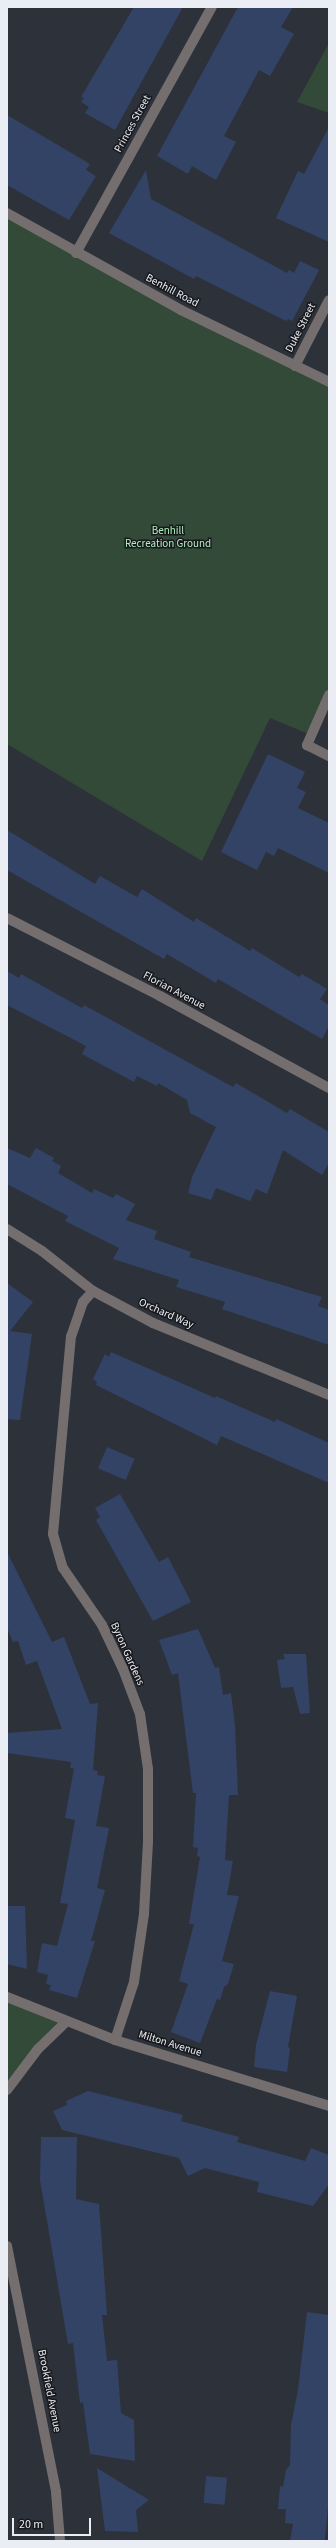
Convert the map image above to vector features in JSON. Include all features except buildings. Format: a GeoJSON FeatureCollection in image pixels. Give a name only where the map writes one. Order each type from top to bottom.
{"type":"FeatureCollection","features":[{"type":"Feature","properties":{"kind":"street","name":"Princes Street"},"geometry":{"type":"LineString","coordinates":[[76,253],[212,7]]}},
{"type":"Feature","properties":{"kind":"street","name":"Benhill Road"},"geometry":{"type":"LineString","coordinates":[[7,213],[76,253],[190,315],[329,382]]}},
{"type":"Feature","properties":{"kind":"street","name":"Duke Street"},"geometry":{"type":"LineString","coordinates":[[295,366],[329,300]]}},
{"type":"Feature","properties":{"kind":"street"},"geometry":{"type":"LineString","coordinates":[[329,695],[307,745],[329,756]]}},
{"type":"Feature","properties":{"kind":"street","name":"Florian Avenue"},"geometry":{"type":"LineString","coordinates":[[7,918],[160,996],[329,1088]]}},
{"type":"Feature","properties":{"kind":"street","name":"Orchard Way"},"geometry":{"type":"LineString","coordinates":[[7,1229],[42,1251],[93,1291],[153,1323],[329,1395]]}},
{"type":"Feature","properties":{"kind":"street","name":"Byron Gardens"},"geometry":{"type":"LineString","coordinates":[[93,1291],[83,1302],[71,1336],[54,1534],[63,1568],[102,1625],[123,1669],[140,1714],[148,1769],[148,1842],[144,1914],[134,1982],[115,2040]]}},
{"type":"Feature","properties":{"kind":"street","name":"Milton Avenue"},"geometry":{"type":"LineString","coordinates":[[7,1997],[115,2040],[329,2106]]}},
{"type":"Feature","properties":{"kind":"street"},"geometry":{"type":"LineString","coordinates":[[7,2090],[38,2049],[67,2021]]}},
{"type":"Feature","properties":{"kind":"street","name":"Brookfield Avenue"},"geometry":{"type":"LineString","coordinates":[[7,2246],[56,2492],[60,2541]]}},
{"type":"Feature","properties":{"kind":"green space"},"geometry":{"type":"Polygon","coordinates":[[[329,43],[329,113],[297,102],[329,43]]]}},
{"type":"Feature","properties":{"kind":"green space","name":"Benhill Recreation Ground"},"geometry":{"type":"Polygon","coordinates":[[[7,213],[329,382],[329,695],[311,735],[270,718],[202,861],[7,744],[7,213]]]}},
{"type":"Feature","properties":{"kind":"green space"},"geometry":{"type":"Polygon","coordinates":[[[7,2002],[60,2023],[7,2081],[7,2002]]]}}]}
